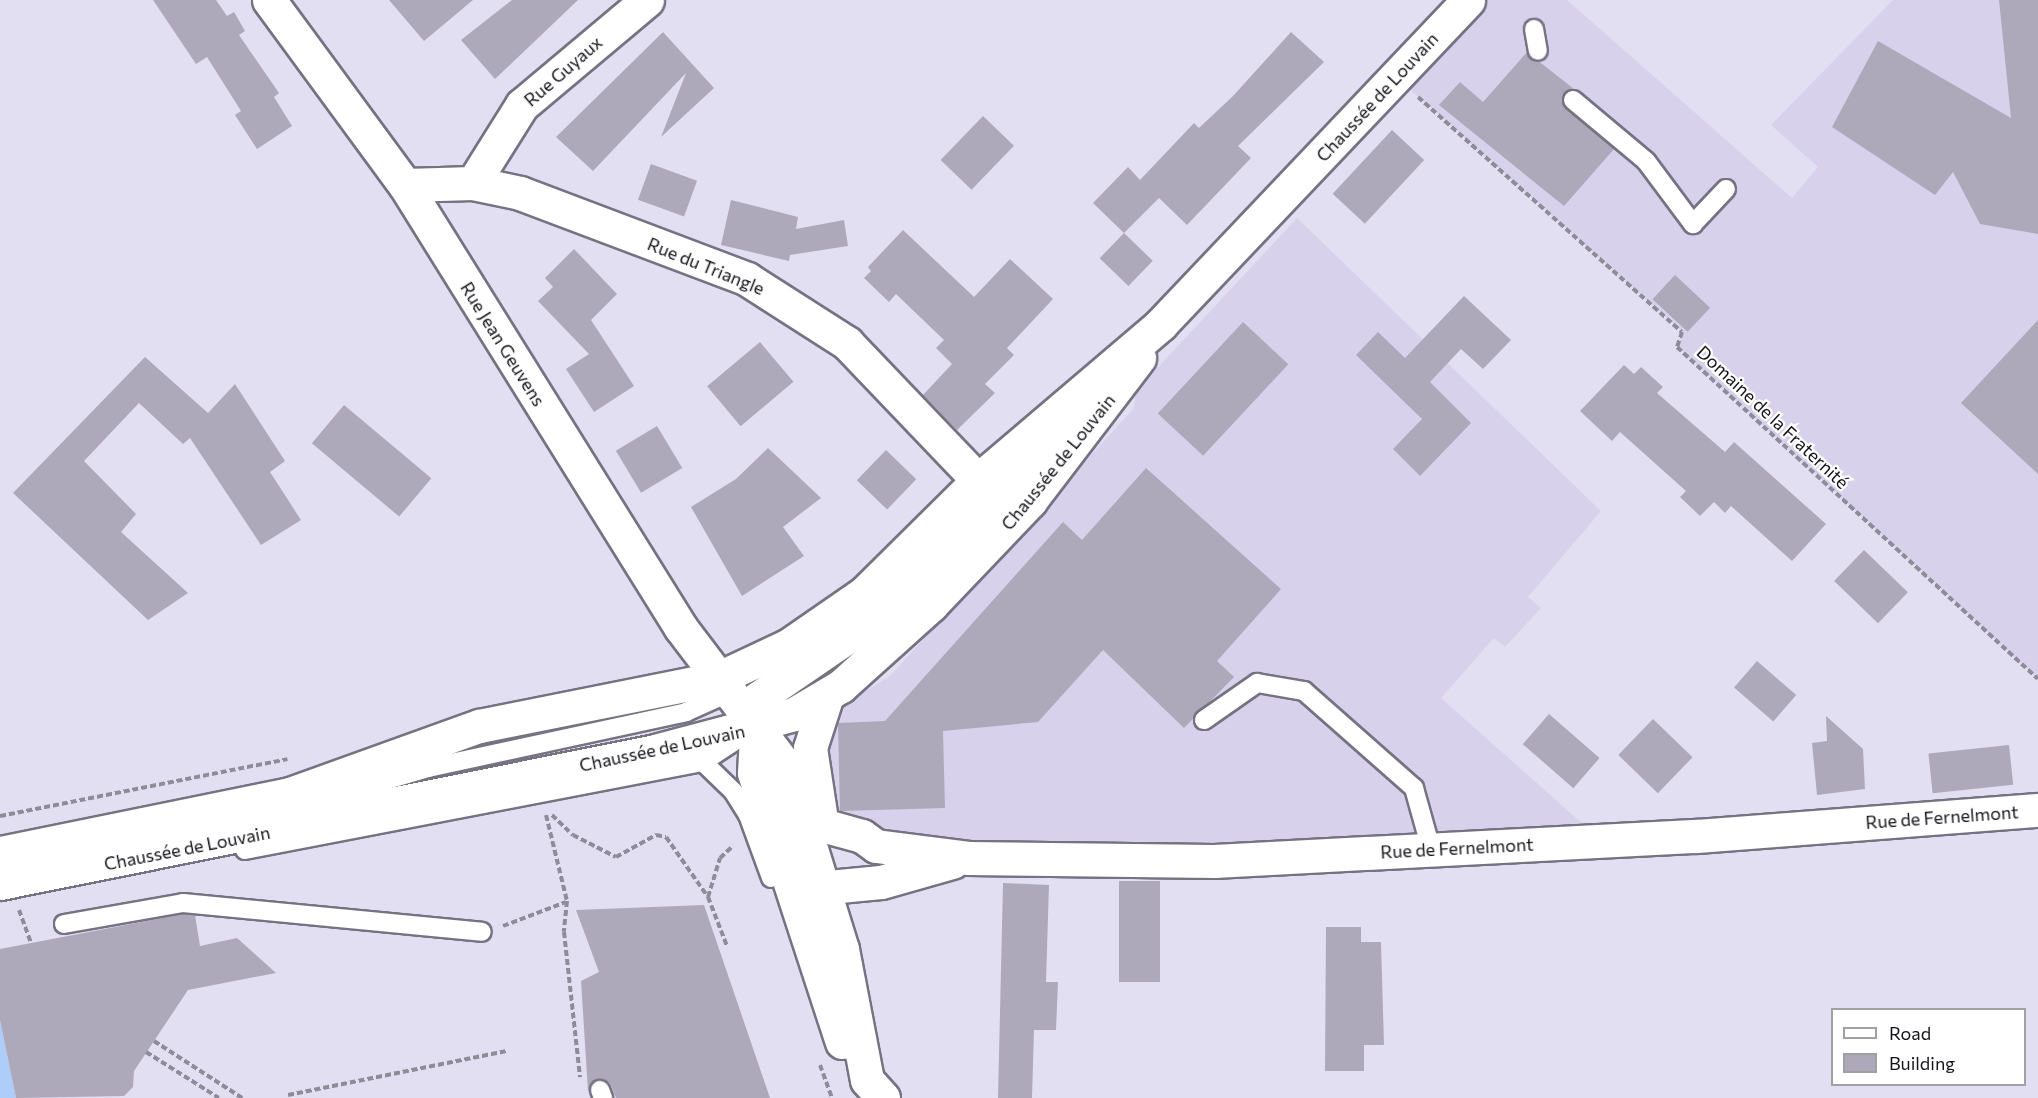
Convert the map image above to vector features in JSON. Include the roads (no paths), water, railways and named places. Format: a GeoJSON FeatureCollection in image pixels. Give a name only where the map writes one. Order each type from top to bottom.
{"type":"FeatureCollection","features":[{"type":"Feature","properties":{"kind":"street","name":"Rue Jean Geuvens"},"geometry":{"type":"LineString","coordinates":[[269,0],[405,185],[649,578],[753,729],[785,765],[814,827]]}},
{"type":"Feature","properties":{"kind":"street","name":"Rue Guyaux"},"geometry":{"type":"LineString","coordinates":[[473,183],[522,105],[647,0]]}},
{"type":"Feature","properties":{"kind":"street","name":"Chaussée de Louvain"},"geometry":{"type":"LineString","coordinates":[[0,853],[290,794],[479,726],[725,686],[856,599],[978,480],[1161,324],[1468,0]]}},
{"type":"Feature","properties":{"kind":"street","name":"Rue du Triangle"},"geometry":{"type":"LineString","coordinates":[[405,185],[473,183],[520,193],[747,279],[799,308],[847,343],[978,480]]}},
{"type":"Feature","properties":{"kind":"street","name":"Chaussée de Louvain"},"geometry":{"type":"LineString","coordinates":[[6,892],[753,729],[827,695],[932,605],[1030,501],[1103,411],[1161,324]]}},
{"type":"Feature","properties":{"kind":"street"},"geometry":{"type":"LineString","coordinates":[[860,1098],[754,773],[753,729],[758,698],[879,615],[938,562],[1161,324]]}},
{"type":"Feature","properties":{"kind":"street"},"geometry":{"type":"LineString","coordinates":[[655,751],[723,715],[725,686]]}},
{"type":"Feature","properties":{"kind":"street"},"geometry":{"type":"LineString","coordinates":[[827,695],[810,748],[814,827],[832,896],[865,975],[885,1098]]}},
{"type":"Feature","properties":{"kind":"street"},"geometry":{"type":"LineString","coordinates":[[763,799],[790,826],[808,891],[832,896],[968,858]]}},
{"type":"Feature","properties":{"kind":"street","name":"Rue de Fernelmont"},"geometry":{"type":"LineString","coordinates":[[814,827],[862,836],[876,846],[968,858],[1214,861],[2038,810]]}},
{"type":"Feature","properties":{"kind":"street"},"geometry":{"type":"LineString","coordinates":[[818,969],[826,949],[821,930],[832,896],[847,869],[876,846]]}},
{"type":"Feature","properties":{"kind":"lane"},"geometry":{"type":"LineString","coordinates":[[1534,29],[1538,51]]}},
{"type":"Feature","properties":{"kind":"lane"},"geometry":{"type":"LineString","coordinates":[[1573,100],[1646,161],[1693,224],[1726,189]]}},
{"type":"Feature","properties":{"kind":"lane","name":"Chaussée de Louvain"},"geometry":{"type":"LineString","coordinates":[[0,868],[234,824],[428,768],[686,712],[725,686],[872,604],[1161,324]]}},
{"type":"Feature","properties":{"kind":"lane"},"geometry":{"type":"LineString","coordinates":[[1204,720],[1257,683],[1304,691],[1414,788],[1431,849]]}},
{"type":"Feature","properties":{"kind":"lane"},"geometry":{"type":"LineString","coordinates":[[6,892],[64,885],[703,762],[753,729]]}},
{"type":"Feature","properties":{"kind":"lane"},"geometry":{"type":"LineString","coordinates":[[703,762],[733,790],[748,815],[792,938],[818,969]]}},
{"type":"Feature","properties":{"kind":"lane"},"geometry":{"type":"LineString","coordinates":[[64,924],[183,903],[482,932]]}},
{"type":"Feature","properties":{"kind":"water"},"geometry":{"type":"Polygon","coordinates":[[[0,1020],[16,1098],[0,1098],[0,1020]]]}}]}
